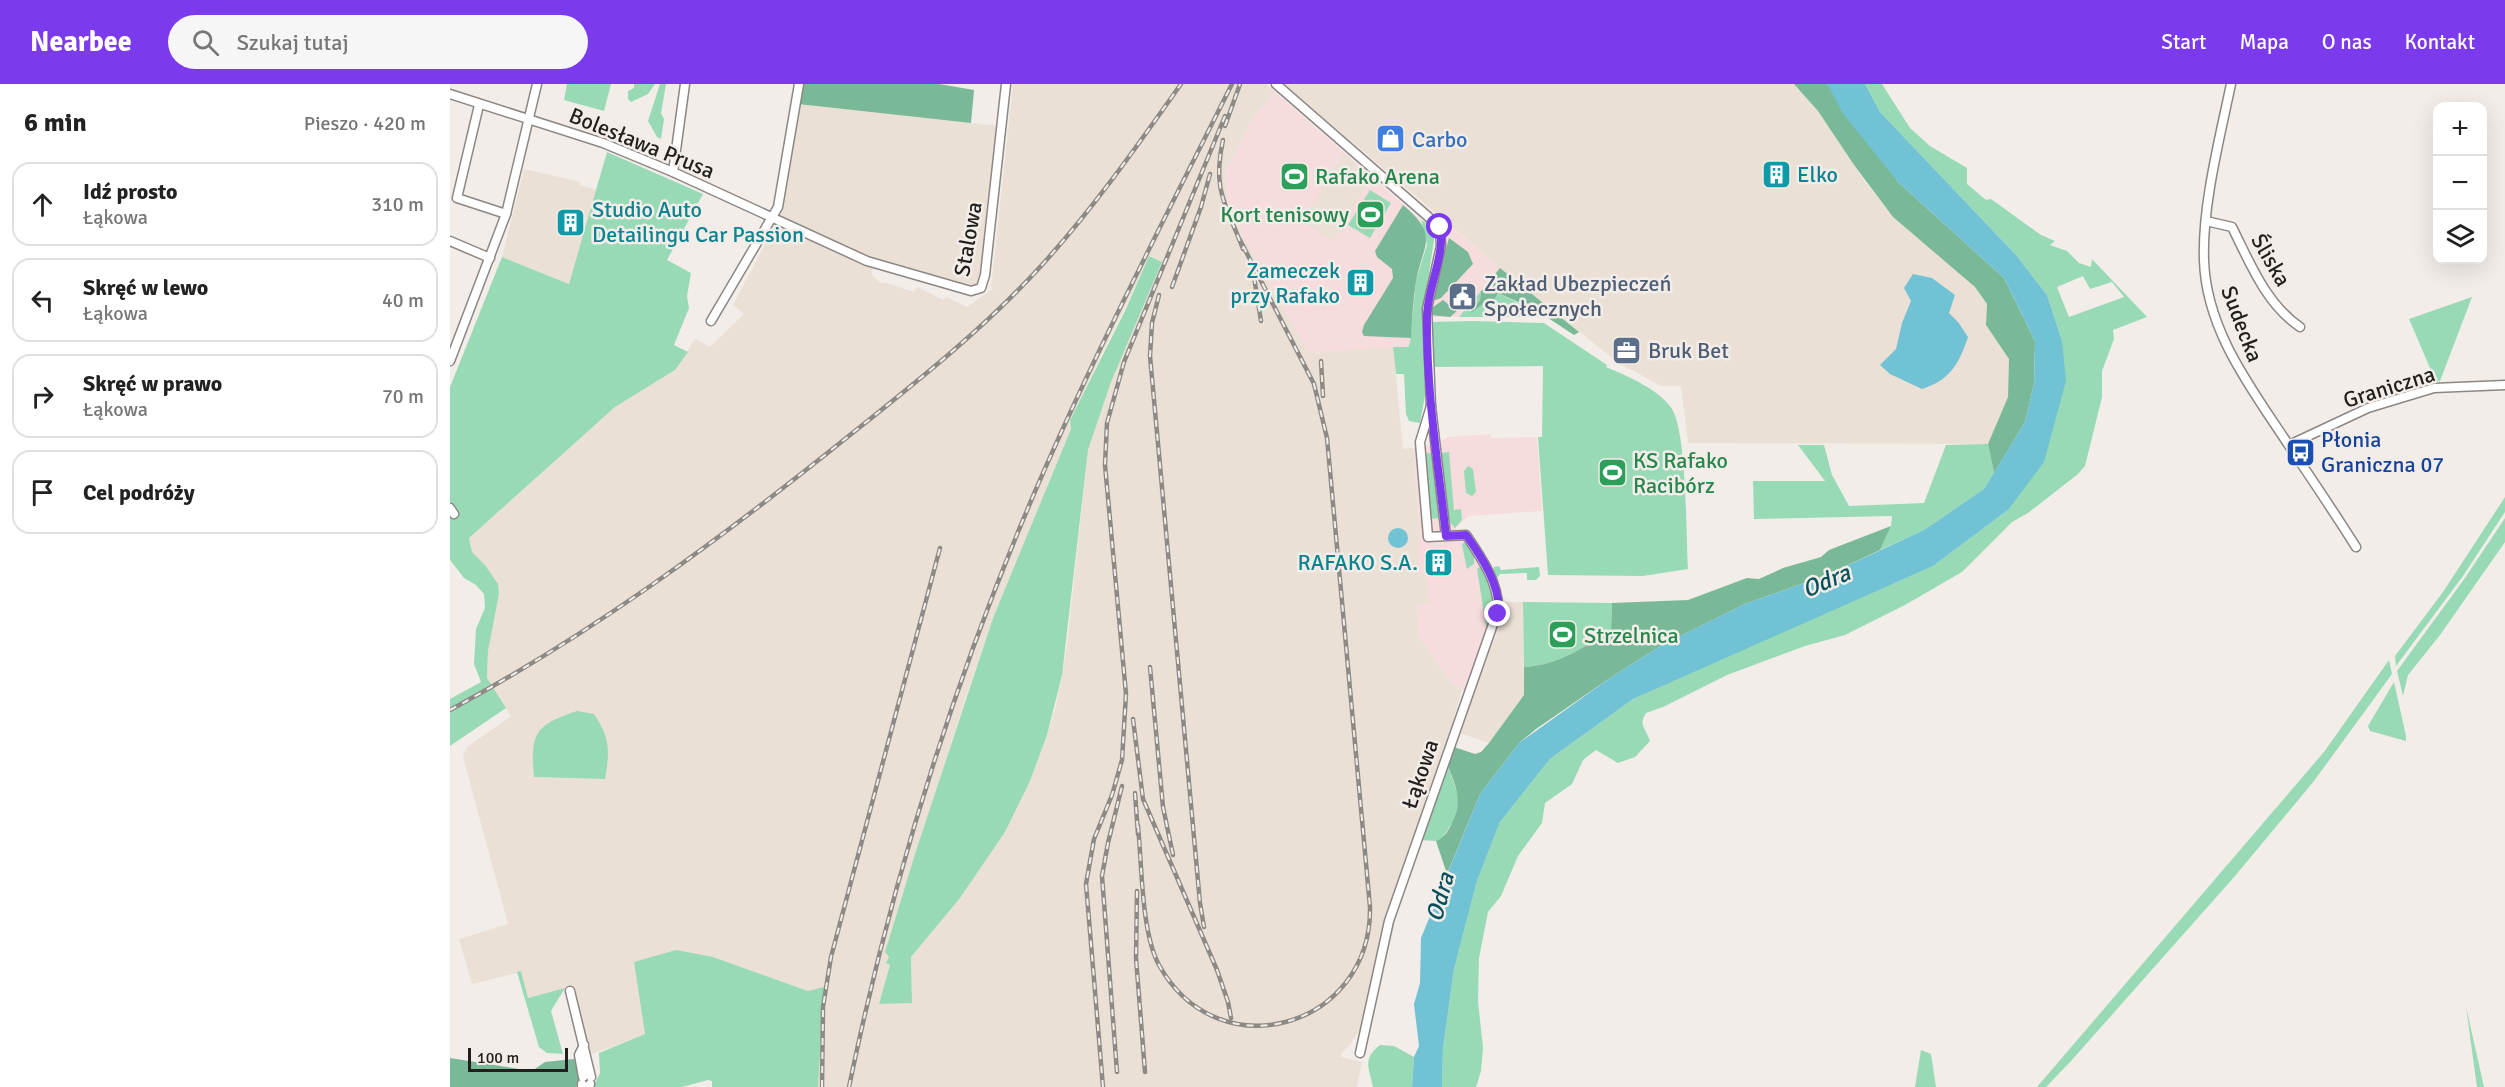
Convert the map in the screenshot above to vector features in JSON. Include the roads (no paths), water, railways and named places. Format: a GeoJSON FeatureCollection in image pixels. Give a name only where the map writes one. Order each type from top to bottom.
{"type":"FeatureCollection","features":[{"type":"Feature","properties":{"kind":"street"},"geometry":{"type":"LineString","coordinates":[[450,361],[506,214],[537,84]]}},
{"type":"Feature","properties":{"kind":"street"},"geometry":{"type":"LineString","coordinates":[[673,172],[685,84]]}},
{"type":"Feature","properties":{"kind":"street"},"geometry":{"type":"LineString","coordinates":[[711,321],[773,218],[781,197],[799,84]]}},
{"type":"Feature","properties":{"kind":"street","name":"Stalowa"},"geometry":{"type":"LineString","coordinates":[[773,218],[867,261],[961,290],[978,290],[985,276],[1006,84]]}},
{"type":"Feature","properties":{"kind":"street","name":"Łąkowa"},"geometry":{"type":"LineString","coordinates":[[1276,84],[1440,227],[1442,240],[1427,309],[1431,406],[1446,536]]}},
{"type":"Feature","properties":{"kind":"street","name":"Sudecka"},"geometry":{"type":"LineString","coordinates":[[2231,84],[2206,221],[2204,260],[2209,297],[2223,338],[2242,374],[2356,546]]}},
{"type":"Feature","properties":{"kind":"street","name":"Bolesława Prusa"},"geometry":{"type":"LineString","coordinates":[[450,94],[603,143],[773,218]]}},
{"type":"Feature","properties":{"kind":"street"},"geometry":{"type":"LineString","coordinates":[[479,105],[457,198],[506,214]]}},
{"type":"Feature","properties":{"kind":"street","name":"Śliska"},"geometry":{"type":"LineString","coordinates":[[2206,221],[2232,227],[2251,266],[2271,298],[2285,316],[2300,327]]}},
{"type":"Feature","properties":{"kind":"street"},"geometry":{"type":"LineString","coordinates":[[450,241],[490,258]]}},
{"type":"Feature","properties":{"kind":"street","name":"Graniczna"},"geometry":{"type":"LineString","coordinates":[[2289,445],[2368,408],[2434,388],[2505,385]]}},
{"type":"Feature","properties":{"kind":"street","name":"Łąkowa"},"geometry":{"type":"LineString","coordinates":[[1360,1053],[1389,921],[1498,610],[1493,584],[1485,564],[1466,535],[1428,537],[1420,442],[1431,406]]}},
{"type":"Feature","properties":{"kind":"street"},"geometry":{"type":"LineString","coordinates":[[1424,429],[1436,434]]}},
{"type":"Feature","properties":{"kind":"street"},"geometry":{"type":"LineString","coordinates":[[1420,442],[1436,434]]}},
{"type":"Feature","properties":{"kind":"street"},"geometry":{"type":"LineString","coordinates":[[570,991],[584,1045],[579,1054],[586,1083]]}},
{"type":"Feature","properties":{"kind":"water","name":"Odra"},"geometry":{"type":"Polygon","coordinates":[[[1827,84],[1865,84],[1880,112],[2016,255],[2047,295],[2062,341],[2066,381],[2044,462],[2008,510],[1933,566],[1633,699],[1550,759],[1500,822],[1477,881],[1454,969],[1443,1048],[1442,1087],[1412,1087],[1414,1057],[1419,1046],[1414,1004],[1420,983],[1421,938],[1480,794],[1519,743],[1610,678],[1662,645],[1745,604],[1827,575],[1924,530],[1984,489],[2025,422],[2034,384],[2035,341],[2004,278],[1898,182],[1844,115],[1827,84]]]}},
{"type":"Feature","properties":{"kind":"water"},"geometry":{"type":"Polygon","coordinates":[[[1913,274],[1932,278],[1955,295],[1949,313],[1968,337],[1952,370],[1940,381],[1922,389],[1890,374],[1880,365],[1896,349],[1902,323],[1911,301],[1904,288],[1913,274]]]}},
{"type":"Feature","properties":{"kind":"water"},"geometry":{"type":"Polygon","coordinates":[[[1398,528],[1405,531],[1408,538],[1405,545],[1398,548],[1391,545],[1388,538],[1391,531],[1398,528]]]}},
{"type":"Feature","properties":{"kind":"railway"},"geometry":{"type":"LineString","coordinates":[[450,710],[553,650],[651,586],[793,480],[944,358],[994,314],[1041,266],[1114,177],[1181,84]]}},
{"type":"Feature","properties":{"kind":"railway"},"geometry":{"type":"LineString","coordinates":[[849,1087],[883,939],[924,793],[947,721],[999,578],[1051,454],[1127,294],[1232,84]]}},
{"type":"Feature","properties":{"kind":"railway"},"geometry":{"type":"LineString","coordinates":[[1225,126],[1240,84]]}},
{"type":"Feature","properties":{"kind":"railway"},"geometry":{"type":"LineString","coordinates":[[1103,1087],[1086,884],[1094,839],[1112,795],[1122,760],[1126,694],[1105,465],[1107,423],[1124,362],[1225,116]]}},
{"type":"Feature","properties":{"kind":"railway"},"geometry":{"type":"LineString","coordinates":[[1223,140],[1219,172],[1222,197],[1243,249]]}},
{"type":"Feature","properties":{"kind":"railway"},"geometry":{"type":"LineString","coordinates":[[1172,287],[1201,207],[1210,174]]}},
{"type":"Feature","properties":{"kind":"railway"},"geometry":{"type":"LineString","coordinates":[[1138,826],[1143,897],[1153,951],[1159,965],[1185,998],[1217,1018],[1252,1026],[1287,1022],[1320,1007],[1346,982],[1364,949],[1370,907],[1327,438],[1314,384],[1240,240]]}},
{"type":"Feature","properties":{"kind":"railway"},"geometry":{"type":"LineString","coordinates":[[1254,277],[1261,321]]}},
{"type":"Feature","properties":{"kind":"railway"},"geometry":{"type":"LineString","coordinates":[[1159,295],[1152,323],[1150,356],[1204,927]]}},
{"type":"Feature","properties":{"kind":"railway"},"geometry":{"type":"LineString","coordinates":[[1321,361],[1323,396]]}},
{"type":"Feature","properties":{"kind":"railway"},"geometry":{"type":"LineString","coordinates":[[822,1087],[823,1007],[831,957],[940,548]]}},
{"type":"Feature","properties":{"kind":"railway"},"geometry":{"type":"LineString","coordinates":[[1150,667],[1163,807],[1173,855]]}},
{"type":"Feature","properties":{"kind":"railway"},"geometry":{"type":"LineString","coordinates":[[1133,719],[1143,799],[1217,970],[1231,1018]]}},
{"type":"Feature","properties":{"kind":"railway"},"geometry":{"type":"LineString","coordinates":[[1117,1072],[1102,876],[1122,786]]}},
{"type":"Feature","properties":{"kind":"railway"},"geometry":{"type":"LineString","coordinates":[[1135,793],[1138,834]]}},
{"type":"Feature","properties":{"kind":"railway"},"geometry":{"type":"LineString","coordinates":[[1137,891],[1136,958],[1145,1072]]}},
{"type":"Feature","properties":{"kind":"place","name":"Carbo"},"geometry":{"type":"Point","coordinates":[1391,139]}},
{"type":"Feature","properties":{"kind":"place","name":"Elko"},"geometry":{"type":"Point","coordinates":[1776,174]}},
{"type":"Feature","properties":{"kind":"place","name":"Rafako Arena"},"geometry":{"type":"Point","coordinates":[1294,176]}},
{"type":"Feature","properties":{"kind":"place","name":"Kort tenisowy"},"geometry":{"type":"Point","coordinates":[1370,214]}},
{"type":"Feature","properties":{"kind":"place","name":"Studio Auto Detailingu Car Passion"},"geometry":{"type":"Point","coordinates":[571,222]}},
{"type":"Feature","properties":{"kind":"place","name":"Zameczek przy Rafako"},"geometry":{"type":"Point","coordinates":[1361,283]}},
{"type":"Feature","properties":{"kind":"place","name":"Zakład Ubezpieczeń Społecznych"},"geometry":{"type":"Point","coordinates":[1463,296]}},
{"type":"Feature","properties":{"kind":"place","name":"Bruk Bet"},"geometry":{"type":"Point","coordinates":[1627,350]}},
{"type":"Feature","properties":{"kind":"place","name":"Płonia Graniczna 07"},"geometry":{"type":"Point","coordinates":[2300,452]}},
{"type":"Feature","properties":{"kind":"place","name":"KS Rafako Racibórz"},"geometry":{"type":"Point","coordinates":[1612,473]}},
{"type":"Feature","properties":{"kind":"place","name":"RAFAKO S.A."},"geometry":{"type":"Point","coordinates":[1439,562]}},
{"type":"Feature","properties":{"kind":"place","name":"Strzelnica"},"geometry":{"type":"Point","coordinates":[1563,635]}}]}
